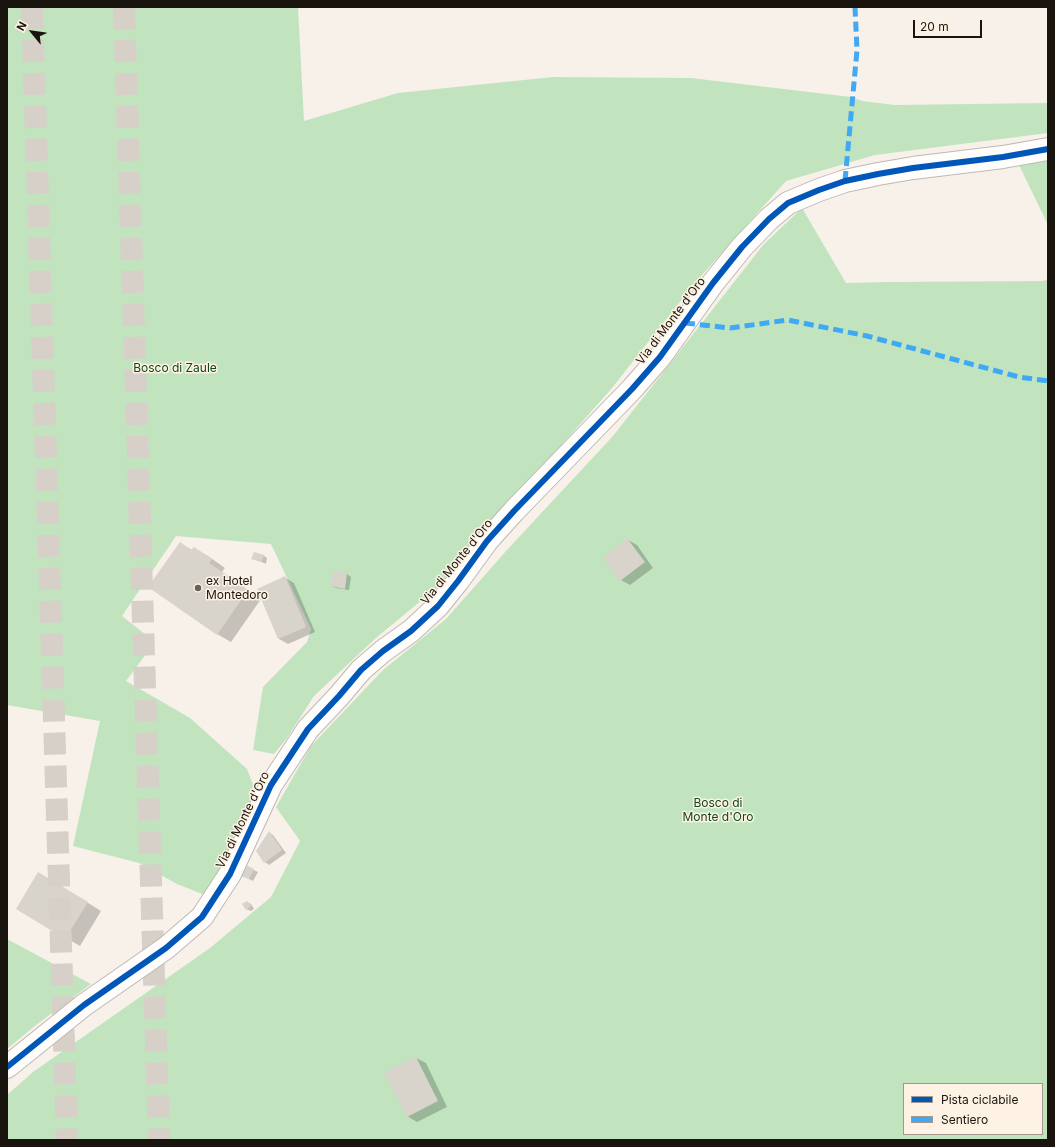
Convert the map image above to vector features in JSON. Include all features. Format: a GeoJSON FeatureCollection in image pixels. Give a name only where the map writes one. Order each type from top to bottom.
{"type":"FeatureCollection","features":[{"type":"Feature","properties":{"kind":"street","name":"Via di Monte d'Oro"},"geometry":{"type":"LineString","coordinates":[[7,1067],[84,1005],[166,948],[202,917],[230,874],[271,785],[308,729],[361,670],[411,631],[438,606],[487,541],[660,357],[713,283],[742,247],[769,219],[788,204],[845,181],[913,168],[1003,157],[1048,149]]}},
{"type":"Feature","properties":{"kind":"green space","name":"Bosco di Zaule"},"geometry":{"type":"Polygon","coordinates":[[[7,7],[298,7],[304,121],[398,93],[553,77],[691,78],[851,97],[862,101],[895,105],[1048,103],[1048,133],[875,155],[786,181],[694,284],[612,388],[511,502],[444,582],[377,637],[314,696],[287,738],[274,754],[253,750],[263,687],[307,642],[311,629],[271,544],[176,536],[122,616],[155,642],[126,681],[190,718],[247,769],[255,790],[226,859],[205,895],[177,884],[139,863],[73,846],[100,721],[7,705],[7,7]]]}},
{"type":"Feature","properties":{"kind":"green space"},"geometry":{"type":"Polygon","coordinates":[[[1048,160],[1048,225],[1019,165],[1048,160]]]}},
{"type":"Feature","properties":{"kind":"green space","name":"Bosco di Monte d'Oro"},"geometry":{"type":"Polygon","coordinates":[[[802,208],[846,283],[1043,281],[1048,279],[1048,1140],[7,1140],[7,1095],[33,1072],[210,948],[271,897],[300,841],[276,807],[311,746],[383,670],[446,619],[507,550],[613,436],[764,244],[802,208]]]}},
{"type":"Feature","properties":{"kind":"green space"},"geometry":{"type":"Polygon","coordinates":[[[7,939],[91,984],[36,1025],[7,1049],[7,939]]]}},
{"type":"Feature","properties":{"kind":"building"},"geometry":{"type":"Polygon","coordinates":[[[627,538],[645,562],[620,581],[603,558],[627,538]]]}},
{"type":"Feature","properties":{"kind":"building","name":"ex Hotel Montedoro"},"geometry":{"type":"Polygon","coordinates":[[[180,542],[191,550],[194,547],[212,559],[209,563],[248,590],[217,635],[148,587],[180,542]]]}},
{"type":"Feature","properties":{"kind":"building"},"geometry":{"type":"Polygon","coordinates":[[[254,552],[264,555],[261,562],[251,559],[254,552]]]}},
{"type":"Feature","properties":{"kind":"building"},"geometry":{"type":"Polygon","coordinates":[[[333,571],[347,573],[345,589],[330,586],[333,571]]]}},
{"type":"Feature","properties":{"kind":"building"},"geometry":{"type":"Polygon","coordinates":[[[285,576],[306,627],[278,639],[257,589],[285,576]]]}},
{"type":"Feature","properties":{"kind":"building"},"geometry":{"type":"Polygon","coordinates":[[[269,831],[282,850],[264,863],[256,851],[269,831]]]}},
{"type":"Feature","properties":{"kind":"building"},"geometry":{"type":"Polygon","coordinates":[[[246,865],[254,869],[249,879],[241,876],[246,865]]]}},
{"type":"Feature","properties":{"kind":"building"},"geometry":{"type":"Polygon","coordinates":[[[38,872],[88,902],[65,939],[16,909],[38,872]]]}},
{"type":"Feature","properties":{"kind":"building"},"geometry":{"type":"Polygon","coordinates":[[[247,901],[251,906],[246,910],[242,904],[247,901]]]}},
{"type":"Feature","properties":{"kind":"building"},"geometry":{"type":"Polygon","coordinates":[[[416,1057],[438,1101],[407,1117],[384,1072],[416,1057]]]}},
{"type":"Feature","properties":{"kind":"tunnel"},"geometry":{"type":"LineString","coordinates":[[32,7],[67,1140]]}},
{"type":"Feature","properties":{"kind":"tunnel"},"geometry":{"type":"LineString","coordinates":[[124,7],[159,1140]]}},
{"type":"Feature","properties":{"kind":"marked path"},"geometry":{"type":"LineString","coordinates":[[845,181],[857,50],[855,7]]}},
{"type":"Feature","properties":{"kind":"marked path"},"geometry":{"type":"LineString","coordinates":[[685,323],[730,328],[788,320],[867,336],[1019,377],[1048,381]]}},
{"type":"Feature","properties":{"kind":"cycle path"},"geometry":{"type":"LineString","coordinates":[[7,1067],[84,1005],[166,948],[202,917],[230,874],[271,785],[308,729],[361,670],[383,651],[411,631],[438,606],[487,541],[632,389],[660,357],[713,283],[742,247],[769,219],[788,203],[845,181],[913,168],[1003,157],[1048,149]]}},
{"type":"Feature","properties":{"kind":"place","name":"ex Hotel Montedoro"},"geometry":{"type":"Point","coordinates":[198,588]}}]}
